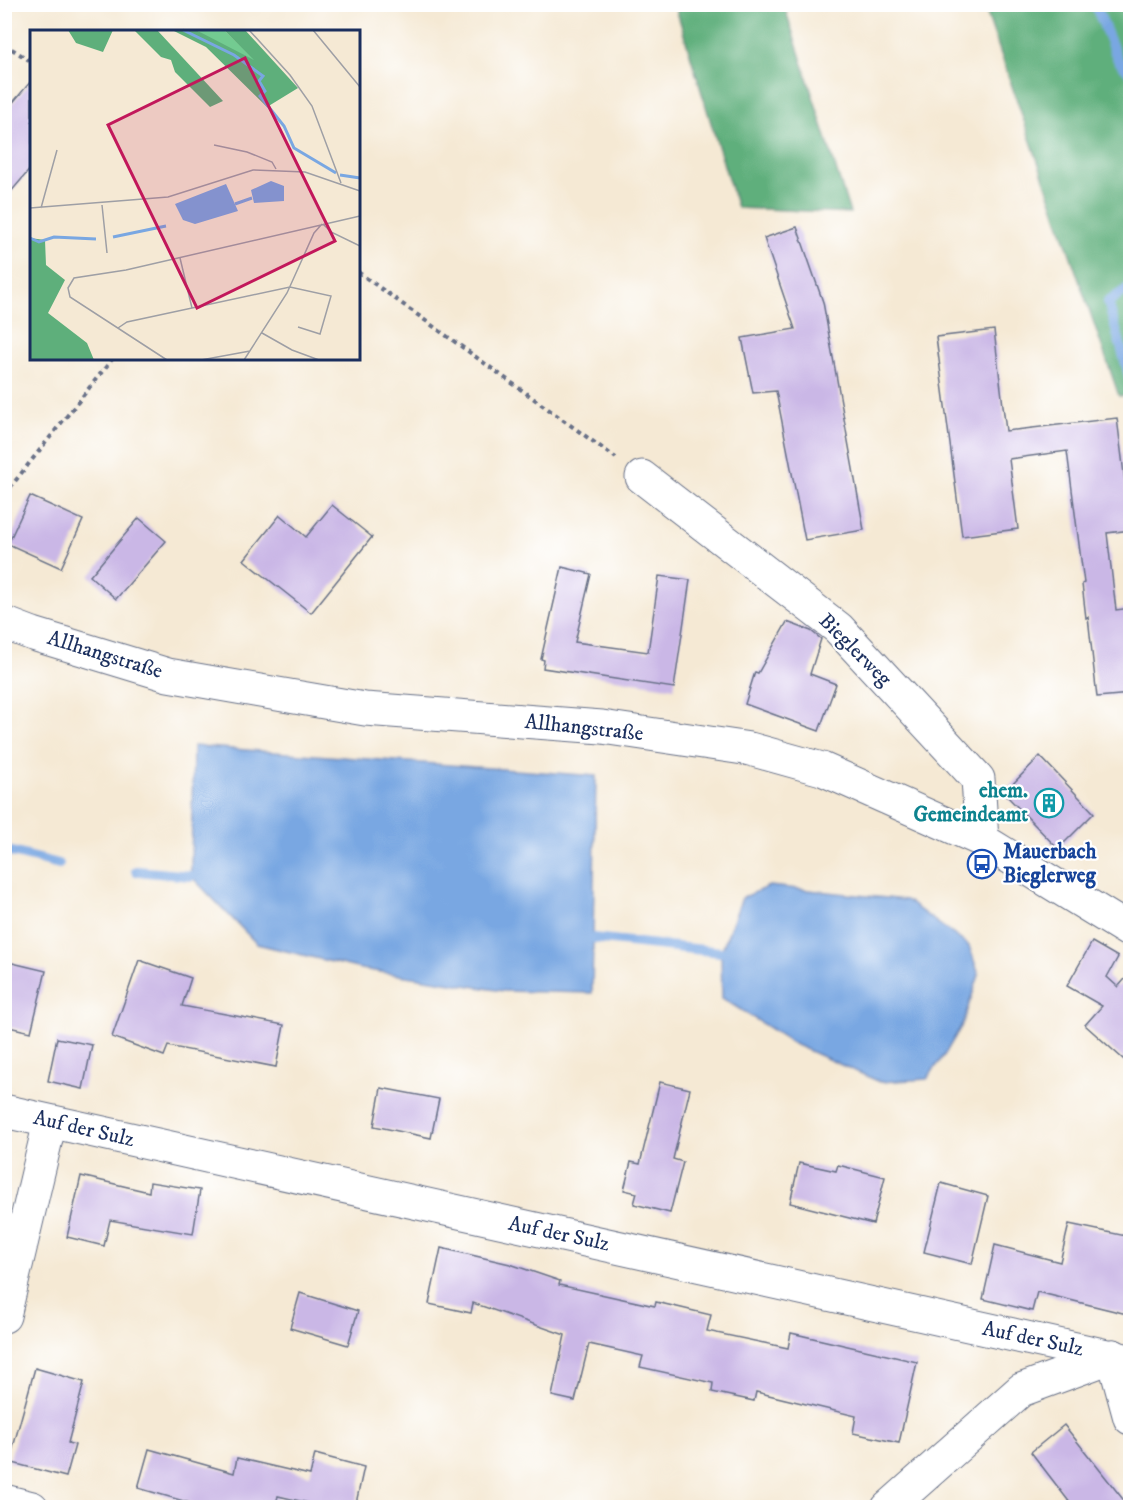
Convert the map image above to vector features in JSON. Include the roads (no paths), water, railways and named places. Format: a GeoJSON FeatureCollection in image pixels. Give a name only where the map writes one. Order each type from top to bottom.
{"type":"FeatureCollection","features":[{"type":"Feature","properties":{"kind":"street","name":"Bieglerweg"},"geometry":{"type":"LineString","coordinates":[[642,477],[838,628],[978,779],[981,840]]}},
{"type":"Feature","properties":{"kind":"street","name":"Allhangstraße"},"geometry":{"type":"LineString","coordinates":[[4,623],[168,675],[365,710],[602,727],[750,748],[822,769],[981,840],[1131,932]]}},
{"type":"Feature","properties":{"kind":"street","name":"Auf der Sulz"},"geometry":{"type":"LineString","coordinates":[[4,1111],[1122,1358]]}},
{"type":"Feature","properties":{"kind":"street"},"geometry":{"type":"LineString","coordinates":[[4,1316],[50,1122]]}},
{"type":"Feature","properties":{"kind":"street","name":"Auf der Sulz"},"geometry":{"type":"LineString","coordinates":[[888,1508],[1022,1390],[1122,1358]]}},
{"type":"Feature","properties":{"kind":"street"},"geometry":{"type":"LineString","coordinates":[[1122,1358],[1131,1418]]}},
{"type":"Feature","properties":{"kind":"street"},"geometry":{"type":"LineString","coordinates":[[4,1501],[32,1508]]}},
{"type":"Feature","properties":{"kind":"water"},"geometry":{"type":"Polygon","coordinates":[[[193,746],[596,776],[592,993],[503,991],[361,969],[257,944],[191,876],[193,746]]]}},
{"type":"Feature","properties":{"kind":"water"},"geometry":{"type":"Polygon","coordinates":[[[769,886],[906,900],[969,946],[979,975],[962,1025],[927,1079],[880,1082],[796,1045],[722,998],[721,952],[742,898],[769,886]]]}},
{"type":"Feature","properties":{"kind":"waterway"},"geometry":{"type":"LineString","coordinates":[[1095,4],[1118,60],[1130,73]]}},
{"type":"Feature","properties":{"kind":"waterway"},"geometry":{"type":"LineString","coordinates":[[1130,287],[1108,302],[1130,378]]}},
{"type":"Feature","properties":{"kind":"waterway"},"geometry":{"type":"LineString","coordinates":[[4,850],[59,864]]}},
{"type":"Feature","properties":{"kind":"waterway"},"geometry":{"type":"LineString","coordinates":[[136,871],[191,876]]}},
{"type":"Feature","properties":{"kind":"waterway"},"geometry":{"type":"LineString","coordinates":[[593,938],[721,952]]}},
{"type":"Feature","properties":{"kind":"place","name":"ehem. Gemeindeamt"},"geometry":{"type":"Point","coordinates":[1049,803]}},
{"type":"Feature","properties":{"kind":"place","name":"Mauerbach Bieglerweg"},"geometry":{"type":"Point","coordinates":[982,864]}}]}
